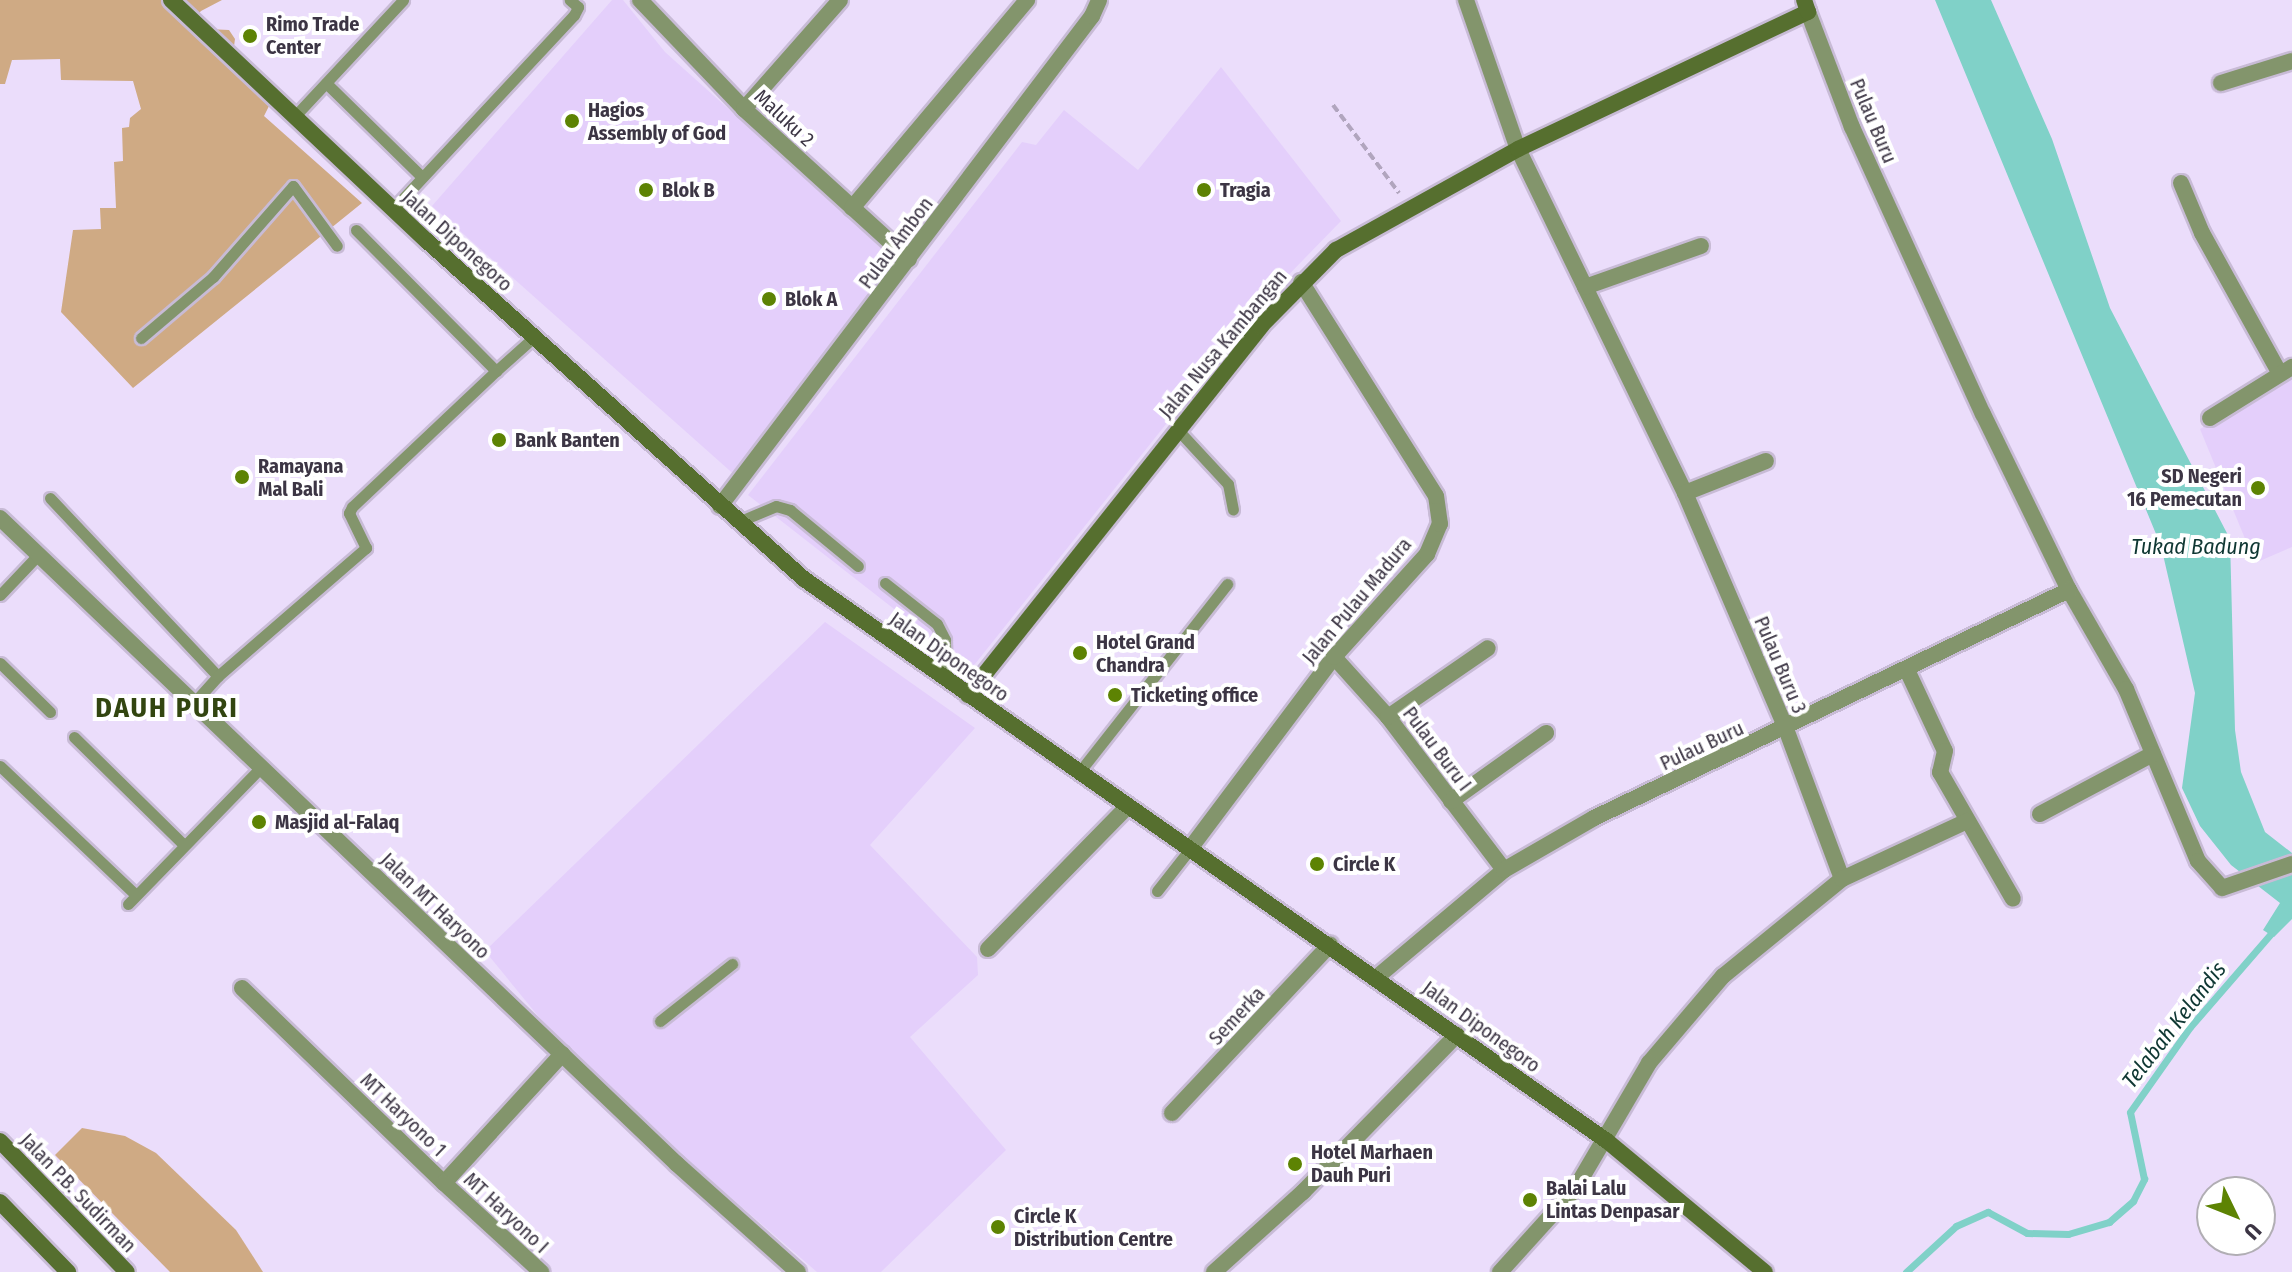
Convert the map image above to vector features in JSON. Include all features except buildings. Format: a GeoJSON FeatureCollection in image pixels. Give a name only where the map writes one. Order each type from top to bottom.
{"type":"FeatureCollection","features":[{"type":"Feature","properties":{"kind":"main road","name":"Jalan Diponegoro"},"geometry":{"type":"LineString","coordinates":[[171,0],[393,209],[804,579],[1189,850],[1377,977],[1607,1141],[1765,1272]]}},
{"type":"Feature","properties":{"kind":"main road","name":"Jalan Nusa Kambangan"},"geometry":{"type":"LineString","coordinates":[[968,695],[1177,429],[1301,282],[1336,250],[1518,149],[1806,6]]}},
{"type":"Feature","properties":{"kind":"main road","name":"Jalan P.B. Sudirman"},"geometry":{"type":"LineString","coordinates":[[0,1141],[127,1272]]}},
{"type":"Feature","properties":{"kind":"main road"},"geometry":{"type":"LineString","coordinates":[[0,1202],[68,1272]]}},
{"type":"Feature","properties":{"kind":"street","name":"Maluku 2"},"geometry":{"type":"LineString","coordinates":[[640,0],[744,109],[909,259]]}},
{"type":"Feature","properties":{"kind":"street"},"geometry":{"type":"LineString","coordinates":[[744,109],[840,0]]}},
{"type":"Feature","properties":{"kind":"street"},"geometry":{"type":"LineString","coordinates":[[852,208],[1027,0]]}},
{"type":"Feature","properties":{"kind":"street","name":"Pulau Ambon"},"geometry":{"type":"LineString","coordinates":[[720,506],[1092,16],[1099,0]]}},
{"type":"Feature","properties":{"kind":"street","name":"Pulau Buru 3"},"geometry":{"type":"LineString","coordinates":[[1466,0],[1518,149],[1685,493],[1786,729],[1842,879]]}},
{"type":"Feature","properties":{"kind":"street","name":"Pulau Buru"},"geometry":{"type":"LineString","coordinates":[[1806,6],[1852,127],[2069,590],[2126,689],[2198,861],[2218,887],[2227,888],[2292,864]]}},
{"type":"Feature","properties":{"kind":"street"},"geometry":{"type":"LineString","coordinates":[[2221,83],[2292,61]]}},
{"type":"Feature","properties":{"kind":"street"},"geometry":{"type":"LineString","coordinates":[[2181,183],[2202,233],[2286,370],[2210,418]]}},
{"type":"Feature","properties":{"kind":"street"},"geometry":{"type":"LineString","coordinates":[[1585,287],[1701,246]]}},
{"type":"Feature","properties":{"kind":"street","name":"Jalan Pulau Madura"},"geometry":{"type":"LineString","coordinates":[[1189,850],[1334,657],[1427,554],[1440,511],[1436,496],[1301,282]]}},
{"type":"Feature","properties":{"kind":"street"},"geometry":{"type":"LineString","coordinates":[[1685,493],[1766,461]]}},
{"type":"Feature","properties":{"kind":"street","name":"Jalan MT Haryono"},"geometry":{"type":"LineString","coordinates":[[0,518],[562,1054],[798,1272]]}},
{"type":"Feature","properties":{"kind":"street","name":"Pulau Buru"},"geometry":{"type":"LineString","coordinates":[[1377,977],[1504,870],[1594,818],[1786,729],[2069,590]]}},
{"type":"Feature","properties":{"kind":"street"},"geometry":{"type":"LineString","coordinates":[[1388,717],[1488,648]]}},
{"type":"Feature","properties":{"kind":"street","name":"Pulau Buru I"},"geometry":{"type":"LineString","coordinates":[[1334,657],[1388,717],[1504,870]]}},
{"type":"Feature","properties":{"kind":"street"},"geometry":{"type":"LineString","coordinates":[[1907,670],[1944,747],[1940,772],[2013,899]]}},
{"type":"Feature","properties":{"kind":"street"},"geometry":{"type":"LineString","coordinates":[[1451,801],[1546,733]]}},
{"type":"Feature","properties":{"kind":"street"},"geometry":{"type":"LineString","coordinates":[[2040,814],[2153,754]]}},
{"type":"Feature","properties":{"kind":"street"},"geometry":{"type":"LineString","coordinates":[[988,949],[1128,806]]}},
{"type":"Feature","properties":{"kind":"street"},"geometry":{"type":"LineString","coordinates":[[1500,1272],[1575,1189],[1607,1141],[1649,1063],[1723,976],[1842,879],[1967,821]]}},
{"type":"Feature","properties":{"kind":"street","name":"Semerka"},"geometry":{"type":"LineString","coordinates":[[1172,1113],[1330,945]]}},
{"type":"Feature","properties":{"kind":"street","name":"MT Haryono 1"},"geometry":{"type":"LineString","coordinates":[[242,988],[444,1183],[562,1054]]}},
{"type":"Feature","properties":{"kind":"street"},"geometry":{"type":"LineString","coordinates":[[1214,1272],[1303,1192],[1457,1035]]}},
{"type":"Feature","properties":{"kind":"street","name":"MT Haryono I"},"geometry":{"type":"LineString","coordinates":[[444,1183],[541,1272]]}},
{"type":"Feature","properties":{"kind":"lane"},"geometry":{"type":"LineString","coordinates":[[294,117],[403,0]]}},
{"type":"Feature","properties":{"kind":"lane"},"geometry":{"type":"LineString","coordinates":[[393,209],[574,15],[578,7],[570,0]]}},
{"type":"Feature","properties":{"kind":"lane"},"geometry":{"type":"LineString","coordinates":[[326,83],[422,177]]}},
{"type":"Feature","properties":{"kind":"lane"},"geometry":{"type":"LineString","coordinates":[[141,338],[213,277],[293,186],[337,246]]}},
{"type":"Feature","properties":{"kind":"lane"},"geometry":{"type":"LineString","coordinates":[[356,230],[496,371]]}},
{"type":"Feature","properties":{"kind":"lane"},"geometry":{"type":"LineString","coordinates":[[194,703],[218,676],[366,548],[349,513],[352,507],[534,337]]}},
{"type":"Feature","properties":{"kind":"lane"},"geometry":{"type":"LineString","coordinates":[[1177,429],[1228,484],[1233,510]]}},
{"type":"Feature","properties":{"kind":"lane"},"geometry":{"type":"LineString","coordinates":[[50,498],[218,676]]}},
{"type":"Feature","properties":{"kind":"lane"},"geometry":{"type":"LineString","coordinates":[[738,522],[776,506],[790,510],[858,566]]}},
{"type":"Feature","properties":{"kind":"lane"},"geometry":{"type":"LineString","coordinates":[[0,595],[38,555]]}},
{"type":"Feature","properties":{"kind":"lane"},"geometry":{"type":"LineString","coordinates":[[885,583],[937,624],[945,640],[946,679]]}},
{"type":"Feature","properties":{"kind":"lane"},"geometry":{"type":"LineString","coordinates":[[1080,771],[1227,584]]}},
{"type":"Feature","properties":{"kind":"lane"},"geometry":{"type":"LineString","coordinates":[[0,663],[50,712]]}},
{"type":"Feature","properties":{"kind":"lane"},"geometry":{"type":"LineString","coordinates":[[74,737],[184,845]]}},
{"type":"Feature","properties":{"kind":"lane"},"geometry":{"type":"LineString","coordinates":[[0,766],[132,899],[261,767]]}},
{"type":"Feature","properties":{"kind":"lane"},"geometry":{"type":"LineString","coordinates":[[1157,891],[1189,850]]}},
{"type":"Feature","properties":{"kind":"lane"},"geometry":{"type":"LineString","coordinates":[[660,1021],[732,964]]}},
{"type":"Feature","properties":{"kind":"path"},"geometry":{"type":"LineString","coordinates":[[1333,105],[1410,207]]}},
{"type":"Feature","properties":{"kind":"shaded area"},"geometry":{"type":"Polygon","coordinates":[[[0,0],[222,0],[201,11],[186,28],[229,30],[235,39],[231,68],[255,66],[270,80],[270,104],[264,116],[362,203],[133,388],[61,312],[73,230],[101,229],[100,208],[116,208],[114,162],[123,161],[122,128],[129,127],[130,118],[141,109],[133,81],[61,80],[60,59],[12,60],[5,84],[0,84],[0,0]]]}},
{"type":"Feature","properties":{"kind":"shaded area"},"geometry":{"type":"Polygon","coordinates":[[[612,0],[623,0],[665,52],[905,267],[738,478],[432,206],[612,0]]]}},
{"type":"Feature","properties":{"kind":"shaded area"},"geometry":{"type":"Polygon","coordinates":[[[1221,67],[1341,221],[1268,296],[971,669],[748,495],[1022,142],[1036,145],[1064,110],[1138,170],[1221,67]]]}},
{"type":"Feature","properties":{"kind":"shaded area","name":"SD Negeri 16 Pemecutan"},"geometry":{"type":"Polygon","coordinates":[[[2292,375],[2292,547],[2255,563],[2200,429],[2292,375]]]}},
{"type":"Feature","properties":{"kind":"shaded area"},"geometry":{"type":"Polygon","coordinates":[[[825,622],[975,728],[870,845],[977,957],[978,975],[910,1037],[1006,1150],[881,1272],[817,1272],[579,1066],[485,951],[825,622]]]}},
{"type":"Feature","properties":{"kind":"shaded area"},"geometry":{"type":"Polygon","coordinates":[[[82,1128],[125,1136],[156,1153],[236,1230],[263,1272],[170,1272],[55,1155],[82,1128]]]}},
{"type":"Feature","properties":{"kind":"water","name":"Tukad Badung"},"geometry":{"type":"Polygon","coordinates":[[[1935,0],[1991,0],[2052,139],[2110,308],[2230,539],[2235,730],[2241,772],[2265,832],[2292,853],[2292,919],[2274,937],[2263,930],[2280,903],[2231,865],[2200,826],[2182,788],[2195,693],[2161,546],[1935,0]]]}},
{"type":"Feature","properties":{"kind":"waterway","name":"Telabah Kelandis"},"geometry":{"type":"LineString","coordinates":[[1906,1272],[1956,1226],[1988,1212],[2027,1233],[2068,1234],[2109,1222],[2133,1201],[2144,1179],[2130,1112],[2190,1027],[2275,929]]}},
{"type":"Feature","properties":{"kind":"place","name":"Rimo Trade Center"},"geometry":{"type":"Point","coordinates":[250,36]}},
{"type":"Feature","properties":{"kind":"place","name":"Hagios Assembly of God"},"geometry":{"type":"Point","coordinates":[572,121]}},
{"type":"Feature","properties":{"kind":"place","name":"Blok B"},"geometry":{"type":"Point","coordinates":[646,190]}},
{"type":"Feature","properties":{"kind":"place","name":"Tragia"},"geometry":{"type":"Point","coordinates":[1204,190]}},
{"type":"Feature","properties":{"kind":"place","name":"Blok A"},"geometry":{"type":"Point","coordinates":[769,299]}},
{"type":"Feature","properties":{"kind":"place","name":"Bank Banten"},"geometry":{"type":"Point","coordinates":[499,440]}},
{"type":"Feature","properties":{"kind":"place","name":"Ramayana Mal Bali"},"geometry":{"type":"Point","coordinates":[242,477]}},
{"type":"Feature","properties":{"kind":"place","name":"SD Negeri 16 Pemecutan"},"geometry":{"type":"Point","coordinates":[2258,488]}},
{"type":"Feature","properties":{"kind":"place","name":"Hotel Grand Chandra"},"geometry":{"type":"Point","coordinates":[1080,653]}},
{"type":"Feature","properties":{"kind":"place","name":"Ticketing office"},"geometry":{"type":"Point","coordinates":[1115,695]}},
{"type":"Feature","properties":{"kind":"place","name":"Masjid al-Falaq"},"geometry":{"type":"Point","coordinates":[259,822]}},
{"type":"Feature","properties":{"kind":"place","name":"Circle K"},"geometry":{"type":"Point","coordinates":[1317,864]}},
{"type":"Feature","properties":{"kind":"place","name":"Hotel Marhaen Dauh Puri"},"geometry":{"type":"Point","coordinates":[1295,1164]}},
{"type":"Feature","properties":{"kind":"place","name":"Balai Lalu Lintas Denpasar"},"geometry":{"type":"Point","coordinates":[1530,1200]}},
{"type":"Feature","properties":{"kind":"place","name":"Circle K Distribution Centre"},"geometry":{"type":"Point","coordinates":[998,1227]}},
{"type":"Feature","properties":{"kind":"district","name":"DAUH PURI"},"geometry":{"type":"Point","coordinates":[167,708]}}]}
